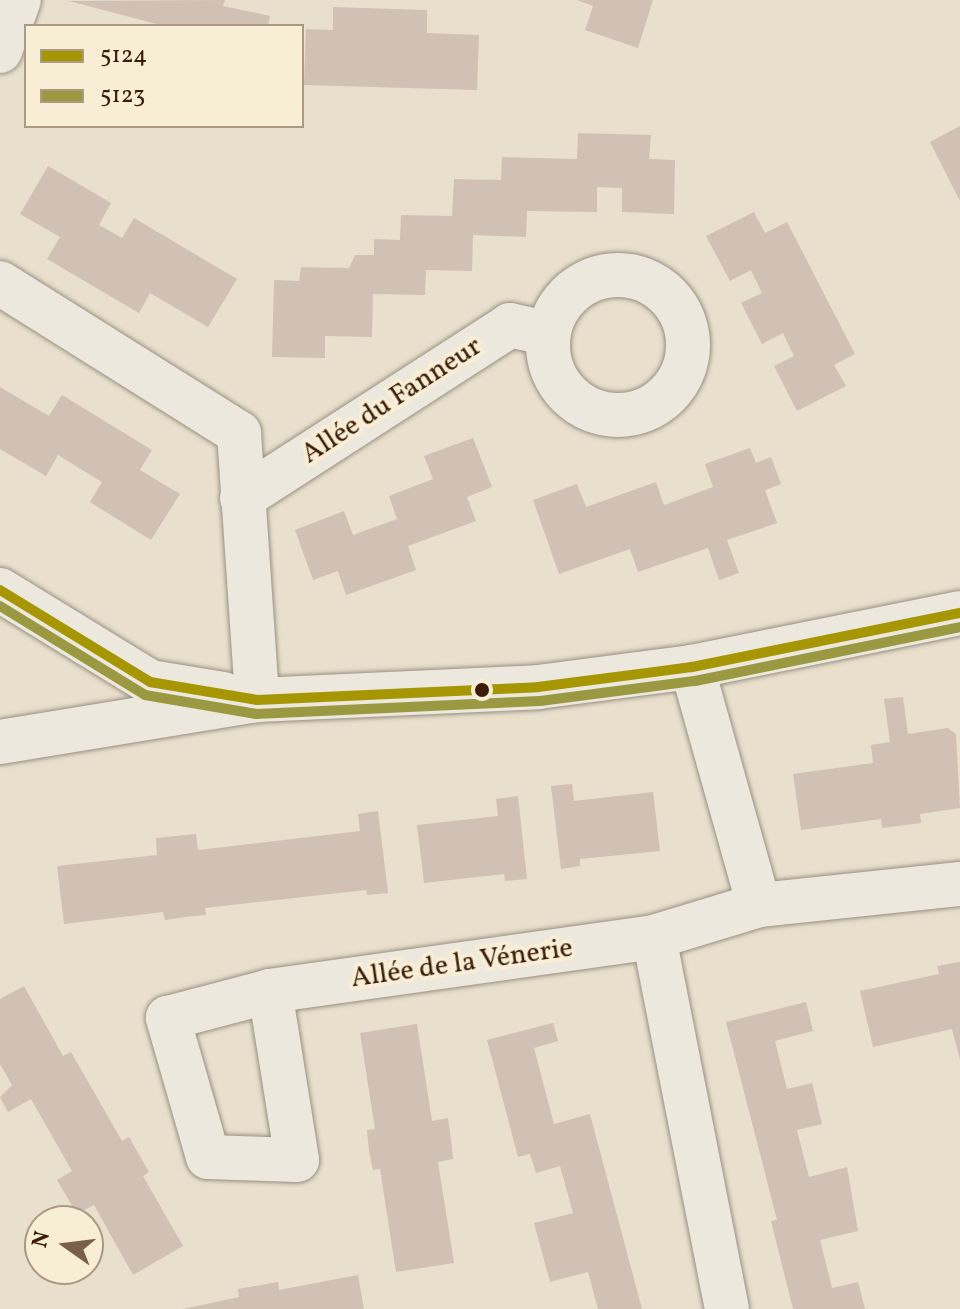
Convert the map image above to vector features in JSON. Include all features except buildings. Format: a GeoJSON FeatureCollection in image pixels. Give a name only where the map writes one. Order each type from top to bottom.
{"type":"FeatureCollection","features":[{"type":"Feature","properties":{"kind":"street"},"geometry":{"type":"LineString","coordinates":[[0,51],[19,0]]}},
{"type":"Feature","properties":{"kind":"street"},"geometry":{"type":"LineString","coordinates":[[0,283],[239,433],[257,700]]}},
{"type":"Feature","properties":{"kind":"street","name":"Allée du Fanneur"},"geometry":{"type":"LineString","coordinates":[[242,498],[510,325],[548,334]]}},
{"type":"Feature","properties":{"kind":"street"},"geometry":{"type":"LineString","coordinates":[[0,590],[150,682],[257,700]]}},
{"type":"Feature","properties":{"kind":"street"},"geometry":{"type":"LineString","coordinates":[[0,742],[257,700],[538,687],[692,667],[960,613]]}},
{"type":"Feature","properties":{"kind":"street"},"geometry":{"type":"LineString","coordinates":[[692,667],[759,905]]}},
{"type":"Feature","properties":{"kind":"street","name":"Allée de la Vénerie"},"geometry":{"type":"LineString","coordinates":[[270,991],[654,937],[759,905],[960,884]]}},
{"type":"Feature","properties":{"kind":"street"},"geometry":{"type":"LineString","coordinates":[[654,937],[727,1309]]}},
{"type":"Feature","properties":{"kind":"transit line","name":"5124"},"geometry":{"type":"LineString","coordinates":[[0,590],[150,682],[257,700],[538,687],[692,667],[960,613]]}},
{"type":"Feature","properties":{"kind":"transit line","name":"5123"},"geometry":{"type":"LineString","coordinates":[[0,606],[145,695],[256,714],[540,701],[695,681],[960,627]]}}]}
